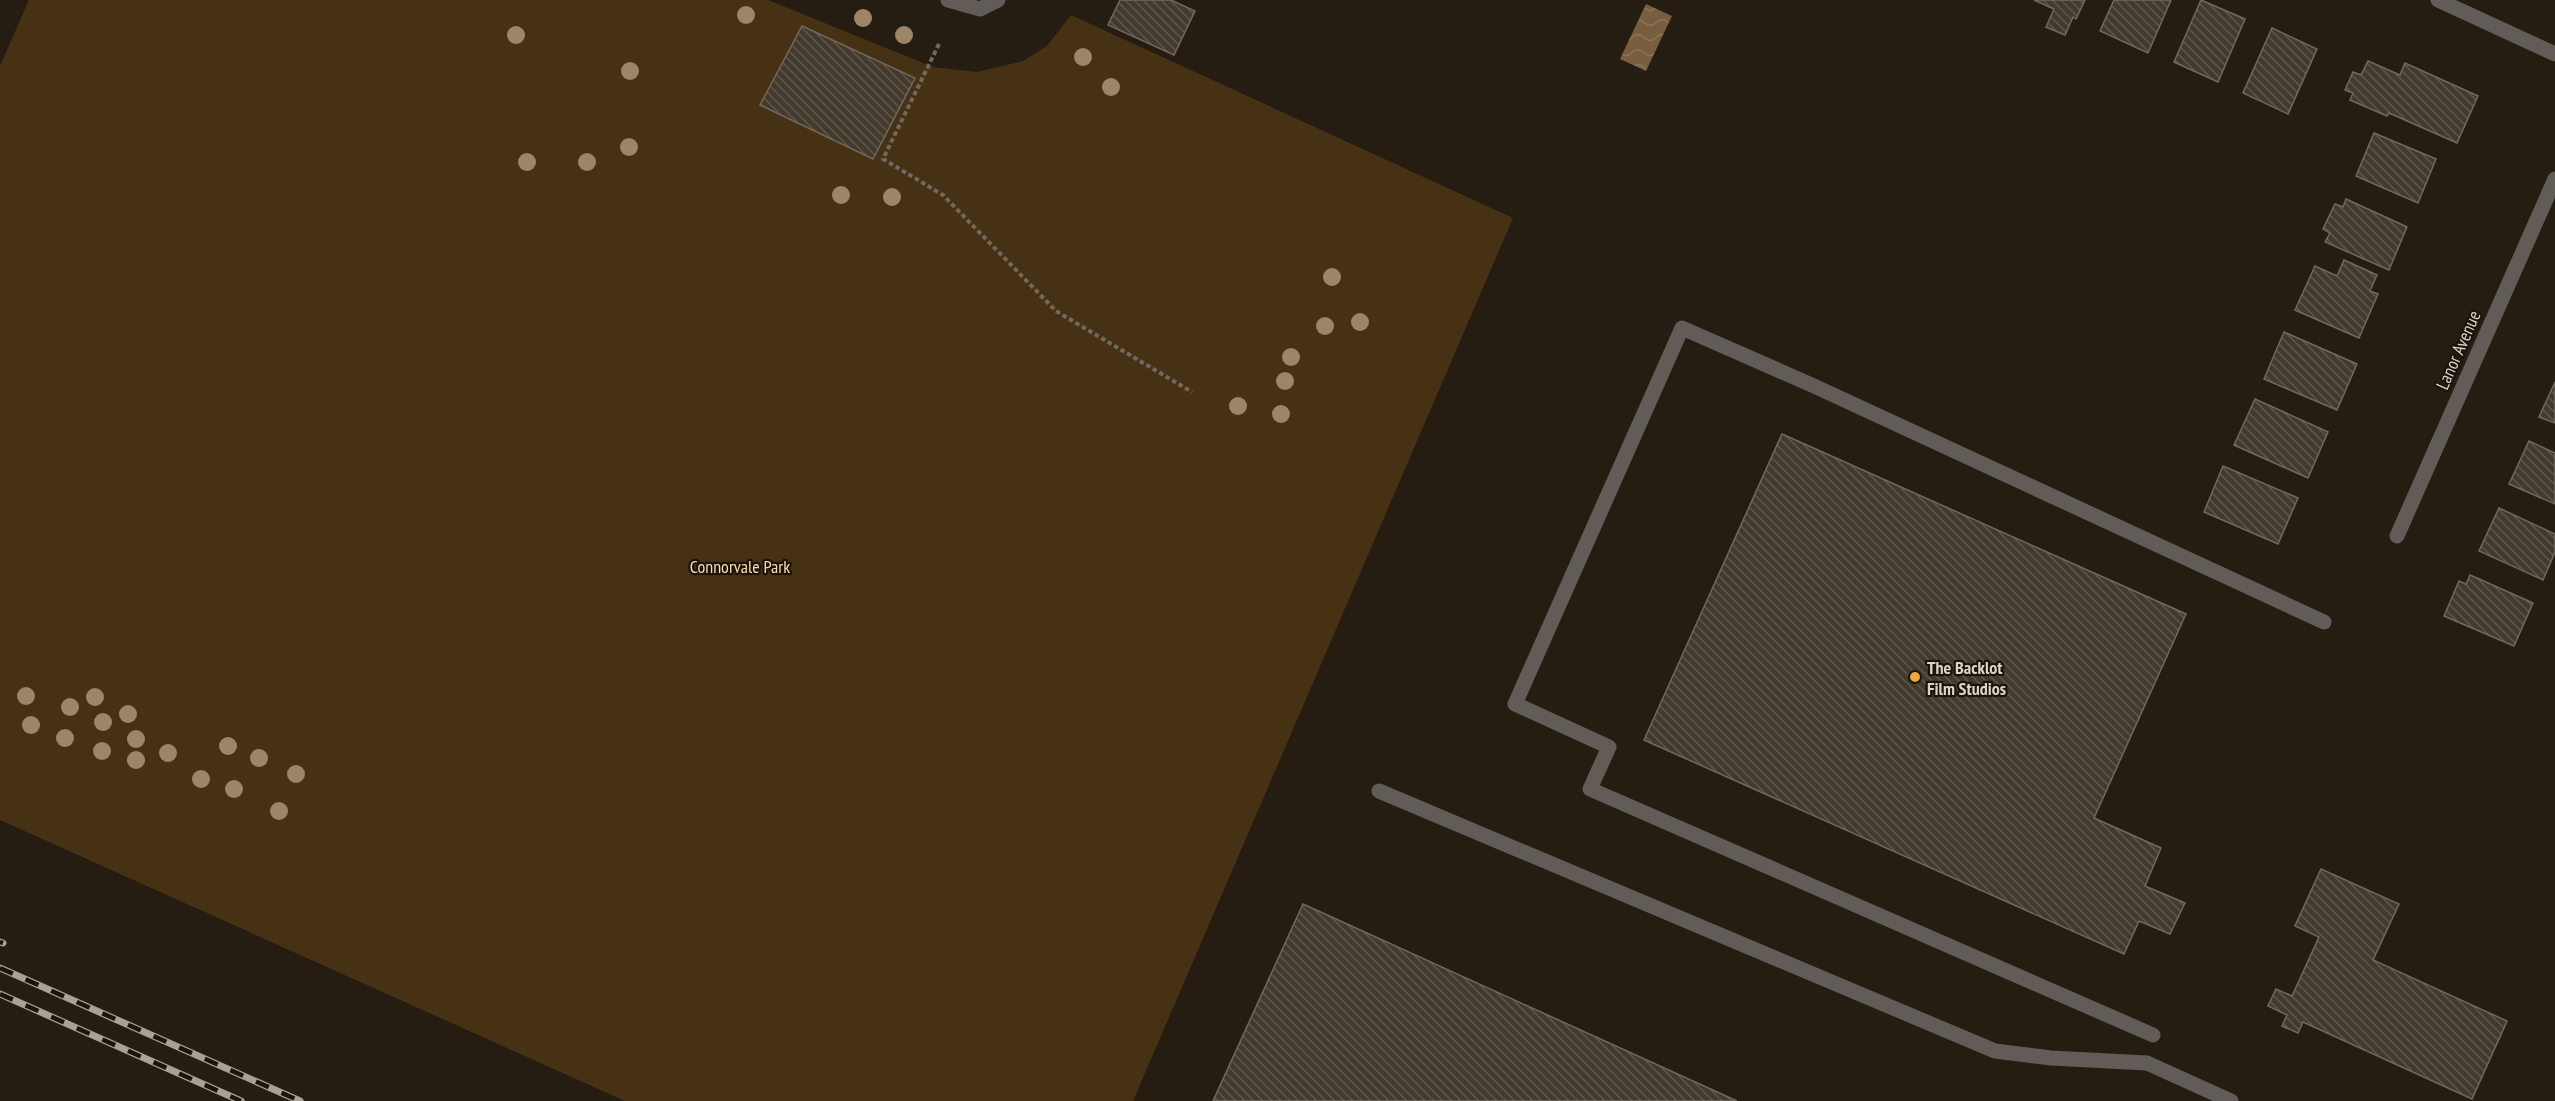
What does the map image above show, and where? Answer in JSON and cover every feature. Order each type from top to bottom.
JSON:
[{"type":"street","points":[[948,0],[980,9],[998,0]]},
{"type":"street","points":[[2438,0],[2555,54]]},
{"type":"street","name":"Lanor Avenue","points":[[2397,536],[2555,179]]},
{"type":"street","points":[[2153,1035],[1590,789],[1609,747],[1515,704],[1682,328],[1825,391],[2324,622]]},
{"type":"street","points":[[1379,791],[1995,1050],[2052,1058],[2147,1063],[2231,1101]]},
{"type":"path","points":[[939,44],[883,159],[943,195],[1056,311],[1192,392]]},
{"type":"green space","name":"Connorvale Park","points":[[29,0],[768,0],[933,67],[977,72],[1023,61],[1047,46],[1071,15],[1513,218],[1133,1101],[625,1101],[0,820],[0,66]]},
{"type":"water","points":[[1646,4],[1672,16],[1646,71],[1620,59]]},
{"type":"building","points":[[1120,0],[1171,0],[1195,11],[1174,55],[1108,25]]},
{"type":"building","points":[[2034,0],[2085,0],[2076,19],[2073,17],[2065,35],[2046,27],[2054,9]]},
{"type":"building","points":[[2114,0],[2171,0],[2148,53],[2100,31]]},
{"type":"building","points":[[2201,0],[2245,19],[2218,82],[2174,62]]},
{"type":"building","points":[[802,26],[915,78],[873,159],[760,105]]},
{"type":"building","points":[[2272,28],[2317,49],[2288,114],[2243,93]]},
{"type":"building","points":[[2368,61],[2400,75],[2405,63],[2478,96],[2457,143],[2389,113],[2387,116],[2350,100],[2353,93],[2345,90],[2353,72],[2361,75]]},
{"type":"building","points":[[2374,133],[2436,159],[2418,203],[2356,176]]},
{"type":"building","points":[[2346,199],[2407,227],[2389,270],[2325,242],[2330,233],[2323,229],[2335,204],[2343,207]]},
{"type":"building","points":[[2344,260],[2377,275],[2370,291],[2378,294],[2359,338],[2295,310],[2315,266],[2337,276]]},
{"type":"building","points":[[2284,332],[2357,364],[2337,410],[2264,379]]},
{"type":"building","points":[[2555,382],[2555,423],[2539,417]]},
{"type":"building","points":[[2255,399],[2328,432],[2308,478],[2234,445]]},
{"type":"building","name":"The Backlot Film Studios","points":[[1782,434],[2186,614],[2094,818],[2161,848],[2145,886],[2185,903],[2170,934],[2139,921],[2124,954],[1644,740]]},
{"type":"building","points":[[2529,441],[2555,453],[2555,504],[2509,484]]},
{"type":"building","points":[[2223,466],[2298,498],[2278,544],[2204,512]]},
{"type":"building","points":[[2499,508],[2555,534],[2555,552],[2543,580],[2479,551]]},
{"type":"building","points":[[2470,575],[2533,603],[2514,646],[2444,616],[2459,581],[2466,584]]},
{"type":"building","points":[[2321,869],[2399,904],[2373,960],[2507,1021],[2472,1099],[2303,1022],[2298,1033],[2282,1026],[2287,1015],[2268,1006],[2276,989],[2292,996],[2319,937],[2295,926]]},
{"type":"building","points":[[1303,904],[1737,1101],[1213,1101]]},
{"type":"railway","points":[[0,968],[300,1101]]},
{"type":"railway","points":[[0,994],[241,1101]]},
{"type":"place","name":"The Backlot Film Studios","points":[[1915,677]]}]
